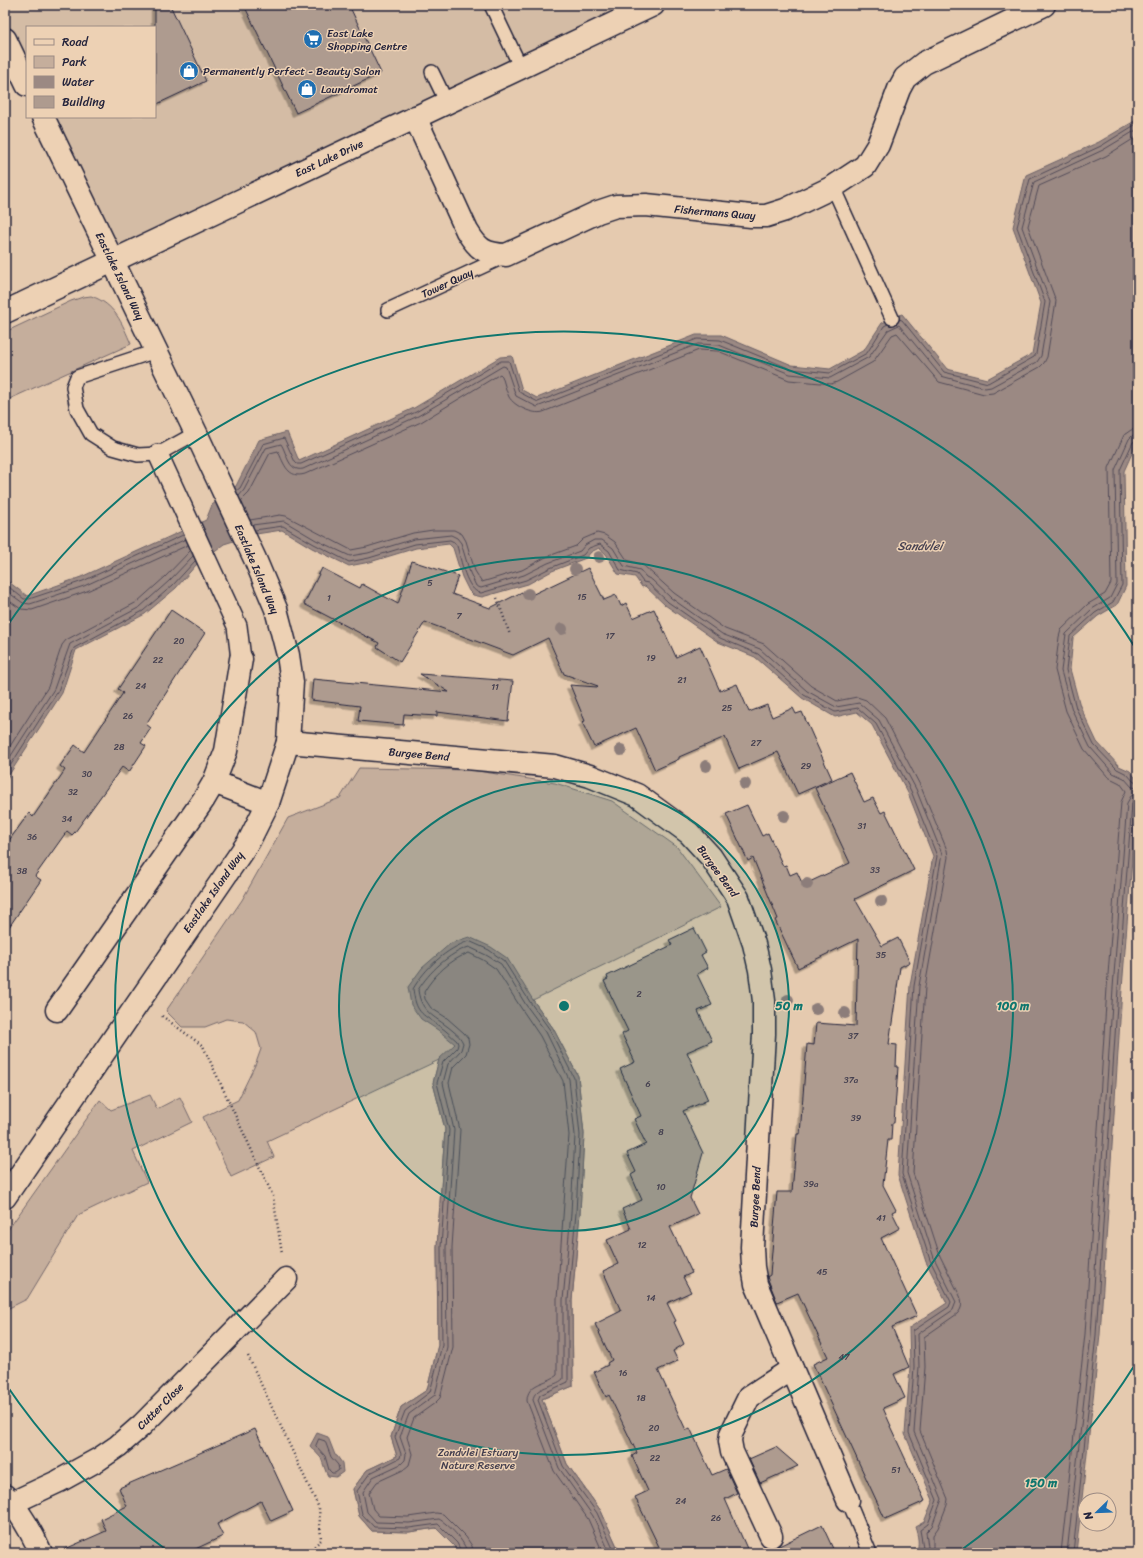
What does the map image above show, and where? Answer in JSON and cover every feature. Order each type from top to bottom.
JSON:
[{"type":"street","name":"East Lake Drive","points":[[5,312],[653,5]]},
{"type":"street","name":"Fishermans Quay","points":[[506,255],[598,212],[616,206],[646,206],[751,216],[766,216],[785,210],[833,187],[865,166],[878,145],[899,89],[905,78],[912,72],[924,63],[1044,5]]},
{"type":"street","points":[[5,39],[26,83]]},
{"type":"street","points":[[415,117],[467,230],[475,244],[483,250],[495,254],[506,255]]},
{"type":"street","name":"Eastlake Island Way","points":[[5,1197],[249,841],[268,803],[288,742],[292,682],[288,655],[276,609],[255,559],[196,433],[42,118]]},
{"type":"street","points":[[57,1010],[204,799],[214,782],[226,751],[241,659],[237,626],[158,454]]},
{"type":"street","name":"Burgee Bend","points":[[288,742],[555,766],[590,776],[637,795],[689,833],[711,857],[738,898],[754,944],[760,970],[764,1001],[764,1034],[752,1247],[756,1284],[848,1500]]},
{"type":"street","points":[[214,782],[268,803]]},
{"type":"street","name":"Cutter Close","points":[[9,1500],[80,1470],[118,1446],[142,1425],[286,1279]]},
{"type":"street","points":[[771,1536],[732,1452],[730,1434],[749,1398],[792,1369]]},
{"type":"street","points":[[9,1500],[25,1522],[41,1553]]},
{"type":"lane","points":[[492,5],[521,68]]},
{"type":"lane","points":[[432,72],[447,103]]},
{"type":"lane","points":[[833,187],[892,318]]},
{"type":"lane","name":"Tower Quay","points":[[388,310],[506,255]]},
{"type":"lane","points":[[156,351],[77,377],[73,387],[77,409],[91,434],[113,448],[138,455],[158,454],[196,433]]},
{"type":"lane","points":[[848,1500],[870,1553]]},
{"type":"path","points":[[497,598],[510,635]]},
{"type":"path","points":[[160,1014],[202,1046],[274,1196],[286,1279]]},
{"type":"path","points":[[236,1331],[319,1508],[321,1540],[307,1553]]},
{"type":"shaded area","points":[[5,5],[653,5],[113,261],[43,118],[156,118],[156,26],[26,26],[26,83],[5,39]]},
{"type":"green space","points":[[91,296],[106,304],[117,315],[131,344],[5,401],[5,332],[71,301]]},
{"type":"green space","points":[[359,768],[471,770],[555,783],[612,801],[677,847],[721,907],[533,1000],[553,1028],[578,1076],[584,1134],[580,1213],[572,1300],[573,1386],[542,1399],[567,1464],[601,1511],[620,1553],[458,1553],[454,1546],[436,1528],[409,1532],[372,1531],[359,1516],[353,1489],[367,1470],[397,1456],[391,1437],[401,1407],[427,1390],[438,1345],[437,1247],[445,1129],[433,1083],[439,1060],[267,1141],[274,1157],[231,1177],[203,1117],[238,1100],[261,1049],[256,1032],[243,1021],[226,1019],[205,1027],[182,1027],[166,1011],[242,900],[288,818],[340,798]]},
{"type":"green space","points":[[150,1095],[157,1109],[180,1097],[192,1122],[133,1151],[147,1182],[78,1215],[27,1299],[5,1310],[5,1234],[100,1100],[111,1110]]},
{"type":"water","name":"Sandvlei","points":[[1138,119],[1138,440],[1124,471],[1126,586],[1117,605],[1098,616],[1073,638],[1070,669],[1080,706],[1097,742],[1119,766],[1130,771],[1138,781],[1122,989],[1100,1335],[1083,1492],[1077,1492],[1077,1532],[1078,1532],[1076,1553],[916,1553],[918,1540],[915,1527],[924,1522],[933,1500],[905,1434],[910,1367],[909,1328],[947,1303],[926,1262],[898,1175],[910,985],[933,856],[908,793],[872,725],[857,712],[835,717],[802,698],[755,657],[718,642],[665,605],[645,586],[642,587],[635,577],[618,574],[606,554],[599,548],[591,552],[586,558],[552,571],[528,584],[482,597],[473,595],[469,591],[462,577],[453,548],[449,544],[416,548],[370,562],[349,566],[312,548],[282,530],[256,534],[224,544],[196,565],[176,588],[145,614],[76,650],[62,693],[5,781],[5,579],[27,596],[81,577],[206,520],[212,505],[236,486],[259,440],[287,432],[299,461],[414,408],[500,357],[512,356],[522,390],[537,398],[696,335],[721,335],[792,365],[830,369],[864,350],[882,323],[902,314],[947,369],[987,379],[1032,354],[1041,303],[1013,227],[1026,175],[1099,142]]},
{"type":"water","name":"Zandvlei Estuary Nature Reserve","points":[[469,937],[491,947],[507,958],[533,1000],[553,1028],[578,1076],[584,1134],[580,1213],[572,1300],[573,1386],[542,1399],[567,1464],[601,1511],[620,1553],[458,1553],[454,1546],[436,1528],[409,1532],[372,1531],[359,1516],[353,1489],[367,1470],[397,1456],[391,1437],[401,1407],[427,1390],[438,1345],[437,1247],[445,1129],[433,1083],[439,1059],[455,1044],[438,1030],[421,1019],[411,1005],[408,987],[422,968],[451,943]]},
{"type":"water","points":[[317,1433],[328,1437],[335,1455],[342,1463],[343,1472],[336,1477],[328,1476],[321,1458],[310,1446]]},
{"type":"building","points":[[155,5],[170,5],[206,81],[156,105],[156,26]]},
{"type":"building","name":"East Lake Shopping Centre","points":[[244,5],[349,5],[381,73],[296,113]]},
{"type":"building","points":[[412,561],[458,576],[452,594],[490,608],[522,592],[525,598],[588,568],[604,600],[616,595],[621,606],[626,603],[633,618],[654,609],[676,657],[700,646],[720,691],[737,684],[749,712],[767,705],[772,717],[793,708],[796,714],[802,712],[832,779],[798,794],[778,752],[739,769],[725,737],[679,757],[679,759],[655,770],[636,728],[594,747],[582,722],[585,721],[570,685],[598,686],[564,674],[548,638],[513,655],[425,622],[400,662],[377,647],[379,643],[304,604],[322,568],[360,588],[362,584],[398,604]]},
{"type":"building","points":[[171,610],[205,633],[146,724],[151,728],[141,743],[146,746],[129,772],[122,767],[75,832],[72,835],[67,831],[35,876],[41,880],[5,933],[5,846],[29,813],[33,817],[65,770],[60,766],[75,745],[84,752],[123,693],[118,689]]},
{"type":"building","points":[[420,674],[513,681],[508,721],[437,712],[437,716],[404,714],[403,725],[358,721],[360,706],[311,700],[313,679],[449,692]]},
{"type":"building","points":[[850,772],[864,802],[873,798],[881,813],[885,811],[914,870],[855,899],[882,946],[898,938],[910,962],[900,967],[889,1044],[897,1045],[896,1067],[898,1067],[894,1123],[892,1123],[891,1140],[888,1140],[883,1185],[896,1210],[892,1212],[900,1228],[881,1238],[917,1316],[892,1327],[909,1367],[894,1374],[905,1398],[883,1408],[925,1501],[885,1519],[813,1364],[828,1357],[798,1293],[777,1302],[767,1277],[770,1275],[777,1192],[792,1192],[797,1134],[800,1134],[807,1044],[814,1045],[816,1023],[856,1026],[858,939],[798,968],[775,920],[778,919],[753,858],[748,861],[726,814],[747,805],[762,836],[768,833],[783,866],[786,865],[790,875],[797,872],[803,885],[850,863],[815,788]]},
{"type":"building","points":[[694,928],[706,952],[701,955],[708,968],[697,974],[712,1005],[698,1011],[712,1041],[687,1052],[708,1100],[683,1111],[703,1153],[690,1198],[698,1214],[670,1227],[692,1273],[683,1277],[691,1292],[667,1303],[676,1321],[674,1322],[684,1344],[673,1351],[678,1361],[658,1370],[686,1430],[690,1428],[712,1475],[726,1469],[737,1493],[725,1499],[749,1553],[662,1553],[635,1497],[648,1491],[632,1456],[637,1453],[609,1395],[606,1397],[594,1372],[608,1365],[607,1363],[612,1360],[595,1324],[621,1311],[603,1271],[618,1264],[607,1240],[631,1229],[622,1209],[642,1200],[631,1175],[636,1172],[627,1153],[646,1144],[634,1119],[641,1116],[620,1069],[635,1062],[622,1034],[628,1031],[604,981],[608,979],[607,976],[672,945],[669,940]]},
{"type":"building","points":[[255,1429],[293,1511],[271,1521],[261,1501],[217,1524],[223,1536],[187,1553],[56,1553],[106,1531],[101,1519],[127,1506],[119,1488]]},
{"type":"building","points":[[776,1447],[798,1466],[760,1483],[749,1459]]},
{"type":"building","points":[[822,1525],[835,1553],[763,1553],[777,1547]]},
{"type":"place","name":"East Lake Shopping Centre","points":[[313,39]]},
{"type":"place","name":"Permanently Perfect - Beauty Salon","points":[[189,71]]},
{"type":"place","name":"Laundromat","points":[[307,89]]}]
